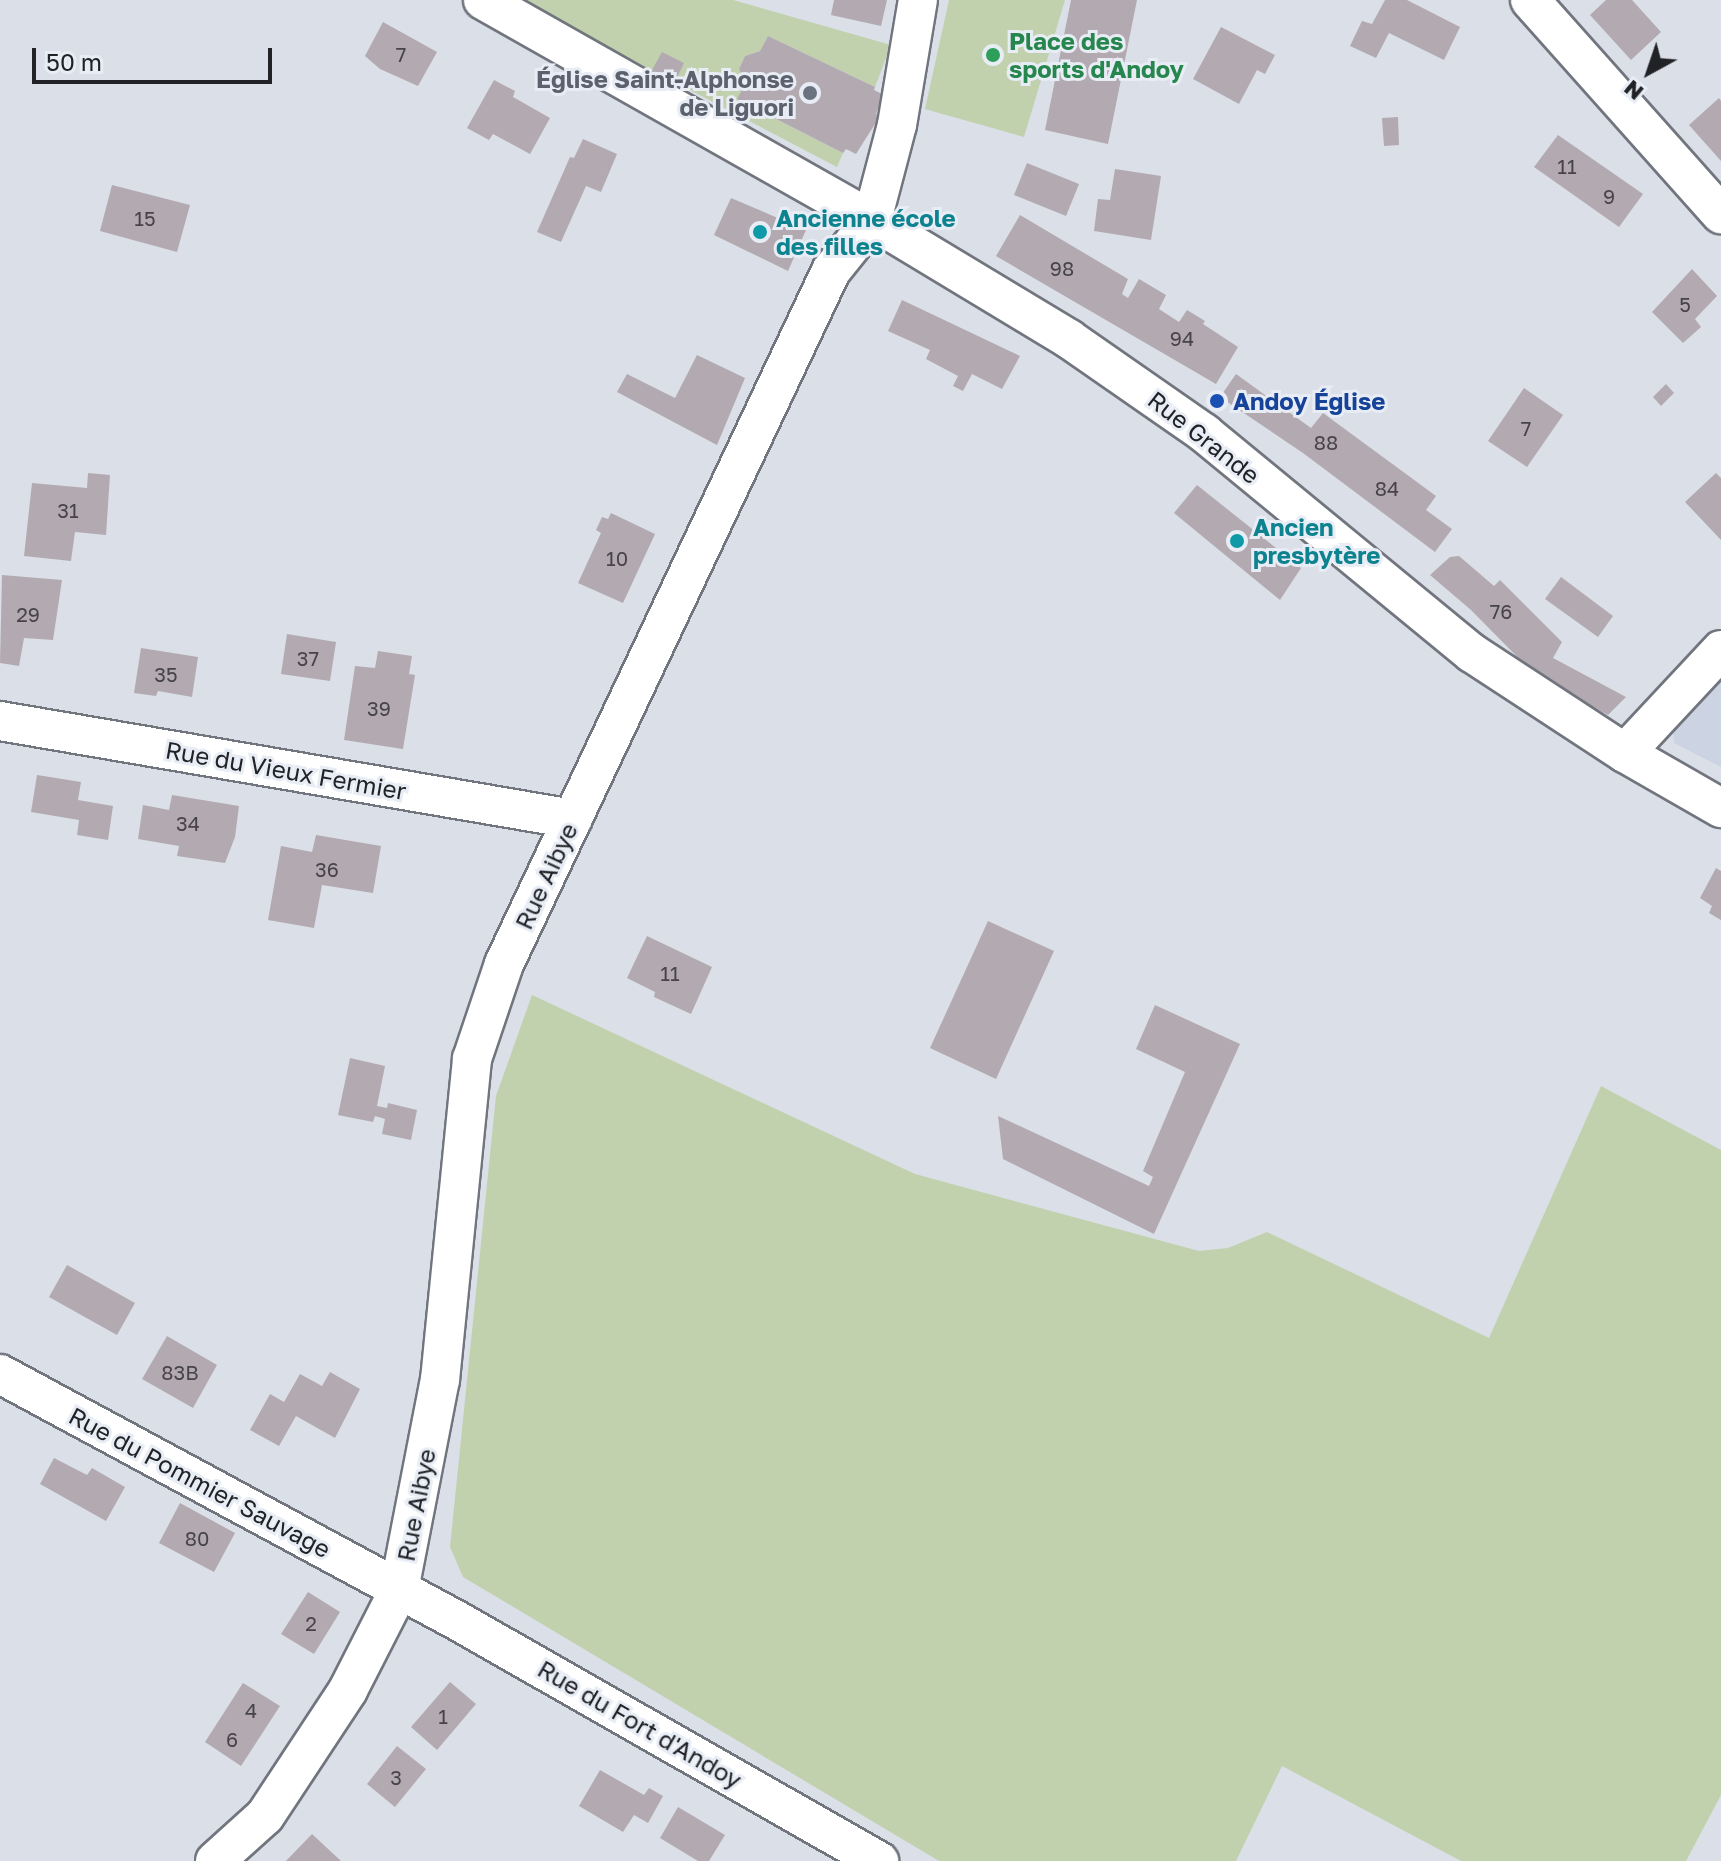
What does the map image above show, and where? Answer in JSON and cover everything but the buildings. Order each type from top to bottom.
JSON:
[{"type":"street","name":"Rue Grande","points":[[483,0],[872,220],[1069,339],[1204,433],[1428,621],[1625,753],[1721,808]]},
{"type":"street","points":[[872,220],[897,125],[918,0]]},
{"type":"street","points":[[1530,0],[1721,214]]},
{"type":"street","name":"Rue Aibye","points":[[215,1861],[265,1816],[348,1690],[399,1590],[440,1380],[472,1059],[504,964],[831,271],[872,220]]},
{"type":"street","points":[[1625,753],[1721,650]]},
{"type":"street","name":"Rue du Vieux Fermier","points":[[0,721],[573,819]]},
{"type":"street","name":"Rue du Pommier Sauvage","points":[[0,1374],[399,1590]]},
{"type":"street","name":"Rue du Fort d'Andoy","points":[[399,1590],[879,1861]]},
{"type":"shaded area","points":[[1721,673],[1721,767],[1674,743],[1673,721]]},
{"type":"green space","points":[[518,0],[733,0],[891,45],[875,87],[768,36],[760,51],[745,56],[739,69],[745,84],[737,99],[843,153],[837,167]]},
{"type":"green space","name":"Place des sports d'Andoy","points":[[949,0],[1065,0],[1024,137],[925,109]]},
{"type":"green space","points":[[532,995],[915,1174],[1199,1251],[1228,1248],[1267,1232],[1489,1338],[1601,1086],[1721,1150],[1721,1795],[1686,1861],[1461,1861],[1282,1766],[1236,1861],[939,1861],[463,1577],[450,1547],[496,1096]]},
{"type":"place","name":"Place des sports d'Andoy","points":[[993,55]]},
{"type":"place","name":"Église Saint-Alphonse de Liguori","points":[[810,93]]},
{"type":"place","name":"Ancienne école des filles","points":[[760,232]]},
{"type":"place","name":"Andoy Église","points":[[1217,401]]},
{"type":"place","name":"Ancien presbytère","points":[[1237,541]]}]
